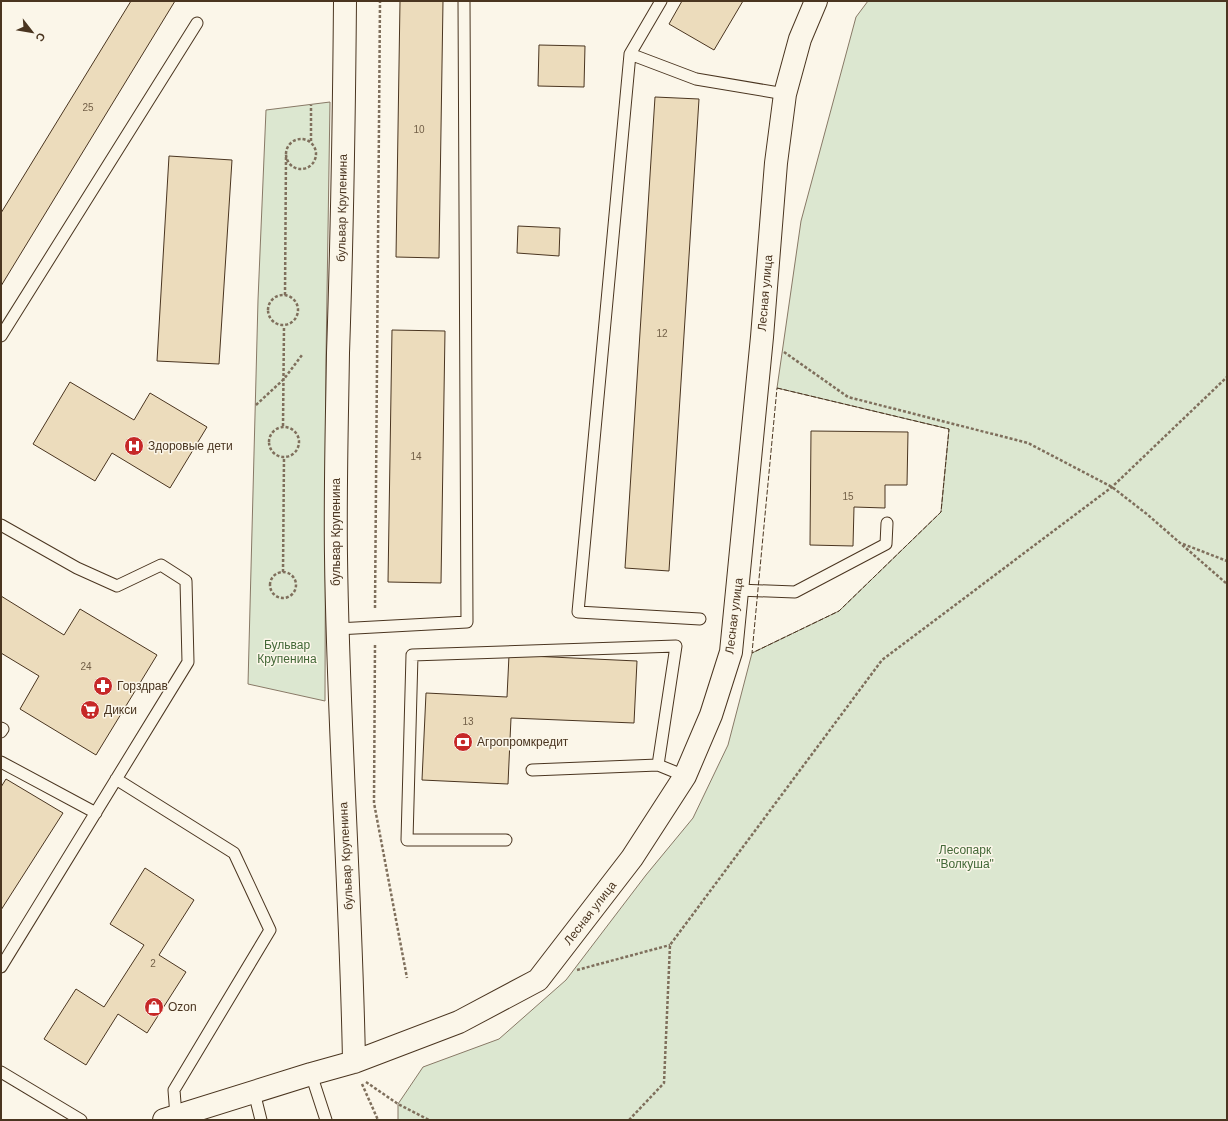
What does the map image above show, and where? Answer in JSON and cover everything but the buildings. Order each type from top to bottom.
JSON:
[{"type":"street","name":"бульвар Крупенина","points":[[345,1],[336,426],[337,629],[354,1062]]},
{"type":"street","name":"Лесная улица","points":[[170,1118],[354,1062],[459,1022],[538,980],[632,858],[685,776],[710,715],[731,652],[762,337],[776,163],[785,94],[800,38],[816,1]]},
{"type":"lane","points":[[337,629],[467,622],[464,1]]},
{"type":"lane","points":[[661,1],[630,54],[578,612],[700,619]]},
{"type":"lane","points":[[1,336],[197,23]]},
{"type":"lane","points":[[630,54],[696,79],[785,94]]},
{"type":"lane","points":[[737,590],[795,592],[886,544],[886,522]]},
{"type":"lane","points":[[1,525],[76,568],[117,586],[161,565],[186,581],[188,662],[1,967]]},
{"type":"lane","points":[[506,840],[407,840],[412,655],[676,646],[658,765]]},
{"type":"lane","points":[[1,728],[3,729],[1,732]]},
{"type":"lane","points":[[1,762],[96,813]]},
{"type":"lane","points":[[532,770],[658,765],[685,776]]},
{"type":"lane","points":[[116,780],[234,853],[270,930],[174,1090],[170,1118]]},
{"type":"lane","points":[[1,1072],[81,1120]]},
{"type":"lane","points":[[311,1074],[326,1120]]},
{"type":"lane","points":[[254,1092],[261,1120]]},
{"type":"path","points":[[380,1],[374,803],[407,978]]},
{"type":"path","points":[[311,104],[311,142]]},
{"type":"path","points":[[285,295],[286,151],[291,142],[301,138],[311,142],[317,150],[317,155],[313,164],[305,169],[295,168],[287,161],[286,156]]},
{"type":"path","points":[[285,295],[296,301],[299,311],[295,320],[291,324],[284,326],[272,322],[268,312],[270,302],[274,298],[285,295]]},
{"type":"path","points":[[283,426],[284,326]]},
{"type":"path","points":[[762,337],[848,397],[1028,443],[1112,487],[1148,515],[1227,584]]},
{"type":"path","points":[[256,405],[284,379],[302,355]]},
{"type":"path","points":[[629,1120],[664,1083],[670,945],[882,660],[1112,487],[1227,376]]},
{"type":"path","points":[[283,426],[289,427],[297,433],[299,443],[292,455],[284,457],[277,456],[273,453],[268,444],[270,434],[274,430],[283,426]]},
{"type":"path","points":[[283,572],[284,457]]},
{"type":"path","points":[[1180,543],[1227,561]]},
{"type":"path","points":[[283,572],[294,579],[295,588],[291,595],[283,598],[272,592],[270,585],[273,577],[276,574],[283,572]]},
{"type":"path","points":[[575,971],[670,945]]},
{"type":"path","points":[[378,1120],[360,1078],[398,1104],[429,1120]]},
{"type":"green space","name":"Лесопарк \"Волкуша\"","points":[[868,1],[1227,1],[1227,1120],[398,1120],[398,1104],[423,1067],[499,1039],[566,980],[646,875],[693,818],[728,745],[752,653],[839,611],[941,512],[949,429],[777,388],[801,221],[856,17]]},
{"type":"green space","name":"Бульвар Крупенина","points":[[330,102],[326,359],[325,701],[248,684],[258,300],[266,110]]},
{"type":"fence","points":[[777,388],[949,429],[941,512],[839,611],[752,653],[777,388]]},
{"type":"place","name":"Здоровые дети","points":[[134,446]]},
{"type":"place","name":"Горздрав","points":[[103,686]]},
{"type":"place","name":"Дикси","points":[[90,710]]},
{"type":"place","name":"Агропромкредит","points":[[463,742]]},
{"type":"place","name":"Ozon","points":[[154,1007]]}]
